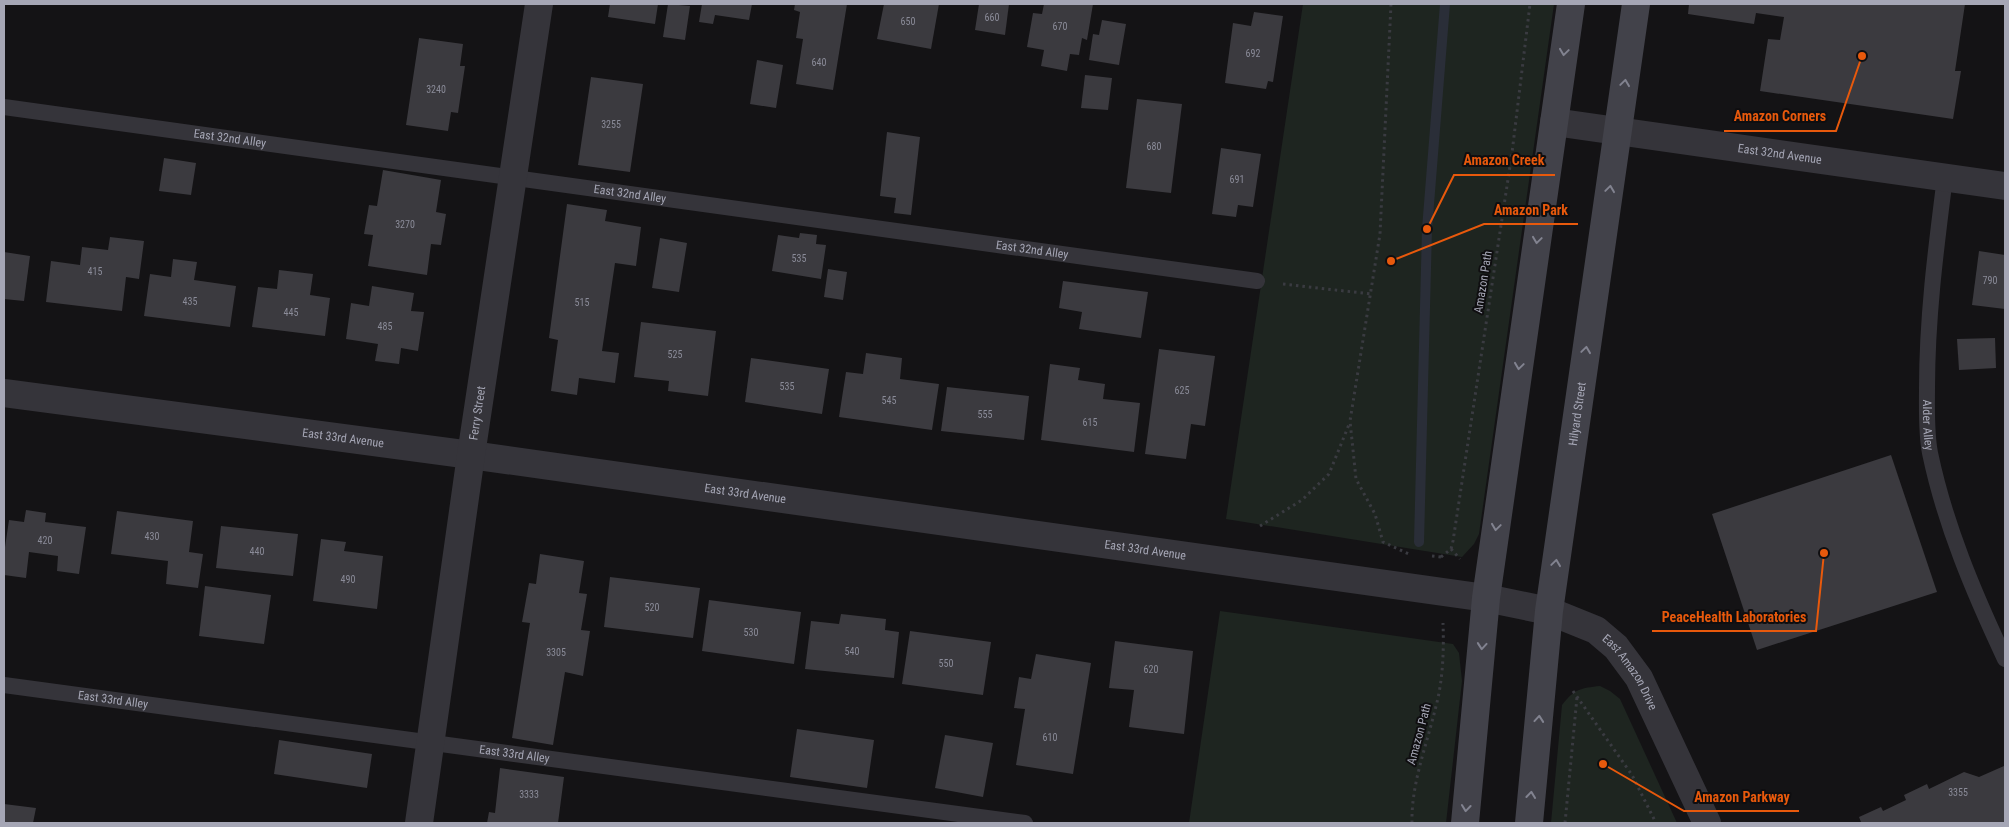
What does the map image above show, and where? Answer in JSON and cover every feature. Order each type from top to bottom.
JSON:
[{"type":"main road","points":[[1465,823],[1486,598],[1571,4]]},
{"type":"main road","name":"Hilyard Street","points":[[1528,823],[1549,611],[1636,4]]},
{"type":"street","name":"Ferry Street","points":[[419,823],[471,455],[539,4]]},
{"type":"street","name":"East 32nd Avenue","points":[[1554,122],[2005,186]]},
{"type":"street","name":"East 33rd Avenue","points":[[4,393],[471,455],[1486,598]]},
{"type":"street","name":"East Amazon Drive","points":[[1486,598],[1549,611],[1596,630],[1616,648],[1639,678],[1707,823]]},
{"type":"lane","name":"East 32nd Alley","points":[[4,107],[1257,281]]},
{"type":"lane","name":"Alder Alley","points":[[1945,177],[1931,285],[1927,343],[1927,400],[1930,451],[1944,506],[1962,562],[2005,659]]},
{"type":"lane","name":"East 33rd Alley","points":[[4,685],[1025,823]]},
{"type":"path","points":[[1391,4],[1380,234],[1350,421],[1356,478],[1375,514],[1383,542],[1412,555]]},
{"type":"path","name":"Amazon Path","points":[[1432,556],[1441,557],[1451,549],[1453,541],[1510,163],[1530,4]]},
{"type":"path","points":[[1257,281],[1371,294]]},
{"type":"path","points":[[1260,526],[1302,500],[1329,474],[1350,421]]},
{"type":"path","name":"Amazon Path","points":[[1412,823],[1418,771],[1436,708],[1444,649]]},
{"type":"path","points":[[1565,823],[1577,696],[1632,775],[1656,823]]},
{"type":"shaded area","points":[[1303,4],[1554,4],[1479,534],[1474,544],[1462,557],[1226,519]]},
{"type":"shaded area","points":[[1220,611],[1453,644],[1459,653],[1462,681],[1446,823],[1189,823]]},
{"type":"shaded area","points":[[1600,686],[1620,699],[1677,823],[1551,823],[1562,705],[1578,690]]},
{"type":"building","points":[[610,4],[658,4],[655,24],[608,17]]},
{"type":"building","points":[[668,4],[690,6],[685,40],[663,37]]},
{"type":"building","points":[[702,4],[752,4],[749,20],[715,15],[713,24],[699,22]]},
{"type":"building","points":[[795,4],[847,4],[833,90],[796,84],[803,39],[796,38],[800,12],[794,10]]},
{"type":"building","points":[[884,4],[939,4],[931,49],[877,39]]},
{"type":"building","points":[[979,4],[1009,4],[1005,35],[975,30]]},
{"type":"building","points":[[1044,4],[1093,4],[1087,40],[1082,38],[1079,55],[1070,54],[1067,71],[1041,66],[1044,50],[1027,47],[1033,13],[1042,14]]},
{"type":"building","points":[[1689,4],[1965,4],[1955,71],[1961,71],[1953,119],[1760,91],[1768,39],[1780,40],[1784,17],[1756,13],[1754,24],[1688,14]]},
{"type":"building","points":[[1254,12],[1283,16],[1273,82],[1268,81],[1266,89],[1225,83],[1233,23],[1251,26]]},
{"type":"building","points":[[1102,20],[1126,24],[1119,65],[1089,60],[1093,34],[1099,35]]},
{"type":"building","points":[[419,38],[463,44],[460,66],[465,66],[458,113],[451,112],[448,131],[406,125]]},
{"type":"building","points":[[757,60],[783,65],[776,108],[750,104]]},
{"type":"building","points":[[1085,75],[1112,78],[1108,110],[1081,108]]},
{"type":"building","points":[[591,77],[643,84],[630,172],[578,165]]},
{"type":"building","points":[[1137,99],[1182,104],[1171,193],[1126,188]]},
{"type":"building","points":[[887,132],[920,137],[911,215],[894,213],[896,198],[880,196]]},
{"type":"building","points":[[1221,148],[1261,154],[1253,207],[1238,205],[1236,217],[1212,214]]},
{"type":"building","points":[[164,158],[196,163],[191,195],[159,191]]},
{"type":"building","points":[[383,170],[441,180],[436,212],[446,214],[441,245],[431,244],[427,275],[368,266],[373,235],[364,234],[369,205],[377,206]]},
{"type":"building","points":[[567,204],[607,210],[605,221],[641,227],[636,266],[615,263],[602,351],[619,353],[615,383],[579,378],[577,395],[551,391],[558,340],[549,338]]},
{"type":"building","points":[[800,233],[817,235],[816,244],[826,245],[821,279],[772,271],[778,235],[799,238]]},
{"type":"building","points":[[110,237],[144,241],[139,279],[126,277],[122,311],[46,302],[51,261],[80,265],[82,247],[108,250]]},
{"type":"building","points":[[660,238],[687,243],[679,292],[652,288]]},
{"type":"building","points":[[1979,251],[2005,255],[2005,309],[1972,305]]},
{"type":"building","points":[[4,252],[30,256],[24,301],[4,299]]},
{"type":"building","points":[[173,259],[197,262],[194,280],[236,286],[230,327],[144,316],[150,274],[171,277]]},
{"type":"building","points":[[828,269],[847,272],[843,300],[824,297]]},
{"type":"building","points":[[279,270],[313,274],[310,295],[330,298],[325,336],[252,327],[258,287],[277,289]]},
{"type":"building","points":[[1063,281],[1148,292],[1141,338],[1079,329],[1082,312],[1059,308]]},
{"type":"building","points":[[372,286],[414,293],[411,311],[424,312],[418,351],[401,348],[399,364],[375,361],[378,344],[346,339],[351,303],[369,306]]},
{"type":"building","points":[[641,322],[716,331],[708,396],[668,391],[669,381],[634,377]]},
{"type":"building","points":[[1995,338],[1996,368],[1959,370],[1957,339]]},
{"type":"building","points":[[1159,349],[1215,356],[1205,426],[1191,424],[1186,459],[1145,454]]},
{"type":"building","points":[[866,353],[902,358],[900,379],[939,384],[932,430],[839,417],[846,372],[863,374]]},
{"type":"building","points":[[751,358],[829,369],[822,414],[745,402]]},
{"type":"building","points":[[1050,364],[1080,368],[1078,380],[1105,384],[1103,399],[1140,403],[1134,452],[1041,440]]},
{"type":"building","points":[[947,387],[1029,396],[1024,440],[941,431]]},
{"type":"building","points":[[1891,455],[1937,592],[1757,650],[1712,514]]},
{"type":"building","points":[[26,510],[46,513],[45,522],[86,527],[79,574],[57,571],[58,556],[29,552],[26,578],[4,575],[4,554],[9,520],[24,522]]},
{"type":"building","points":[[117,511],[193,521],[189,552],[203,554],[198,588],[166,584],[168,561],[111,554]]},
{"type":"building","points":[[221,526],[298,534],[293,576],[216,568]]},
{"type":"building","points":[[321,539],[346,542],[344,551],[383,556],[377,609],[313,601]]},
{"type":"building","points":[[540,554],[584,561],[579,593],[587,594],[581,630],[590,631],[583,676],[565,672],[553,745],[512,738],[530,623],[522,622],[529,583],[536,584]]},
{"type":"building","points":[[610,577],[700,588],[693,638],[604,627]]},
{"type":"building","points":[[205,586],[271,595],[264,644],[199,636]]},
{"type":"building","points":[[709,600],[801,612],[794,664],[702,651]]},
{"type":"building","points":[[841,614],[886,619],[885,630],[899,632],[894,678],[805,669],[811,621],[839,624]]},
{"type":"building","points":[[910,631],[991,642],[983,695],[902,684]]},
{"type":"building","points":[[1115,641],[1193,651],[1184,734],[1129,727],[1134,690],[1109,688]]},
{"type":"building","points":[[1036,654],[1091,663],[1073,774],[1016,765],[1025,709],[1014,708],[1019,677],[1031,679]]},
{"type":"building","points":[[797,729],[874,740],[867,788],[790,777]]},
{"type":"building","points":[[945,735],[993,743],[983,797],[935,788]]},
{"type":"building","points":[[279,740],[372,754],[367,788],[274,774]]},
{"type":"building","points":[[2004,766],[2005,823],[1858,823],[1861,822],[1859,817],[1881,807],[1883,811],[1906,800],[1904,795],[1927,784],[1929,789],[1964,772],[1979,777]]},
{"type":"building","points":[[500,768],[564,777],[558,823],[487,823],[489,812],[495,813]]},
{"type":"building","points":[[4,804],[36,808],[33,823],[4,823]]},
{"type":"waterway","points":[[1419,542],[1427,229],[1445,4]]},
{"type":"place","name":"Amazon Corners","points":[[1862,56]]},
{"type":"place","name":"Amazon Creek","points":[[1427,229]]},
{"type":"place","name":"Amazon Park","points":[[1391,261]]},
{"type":"place","name":"PeaceHealth Laboratories","points":[[1824,553]]},
{"type":"place","name":"Amazon Parkway","points":[[1603,764]]}]
